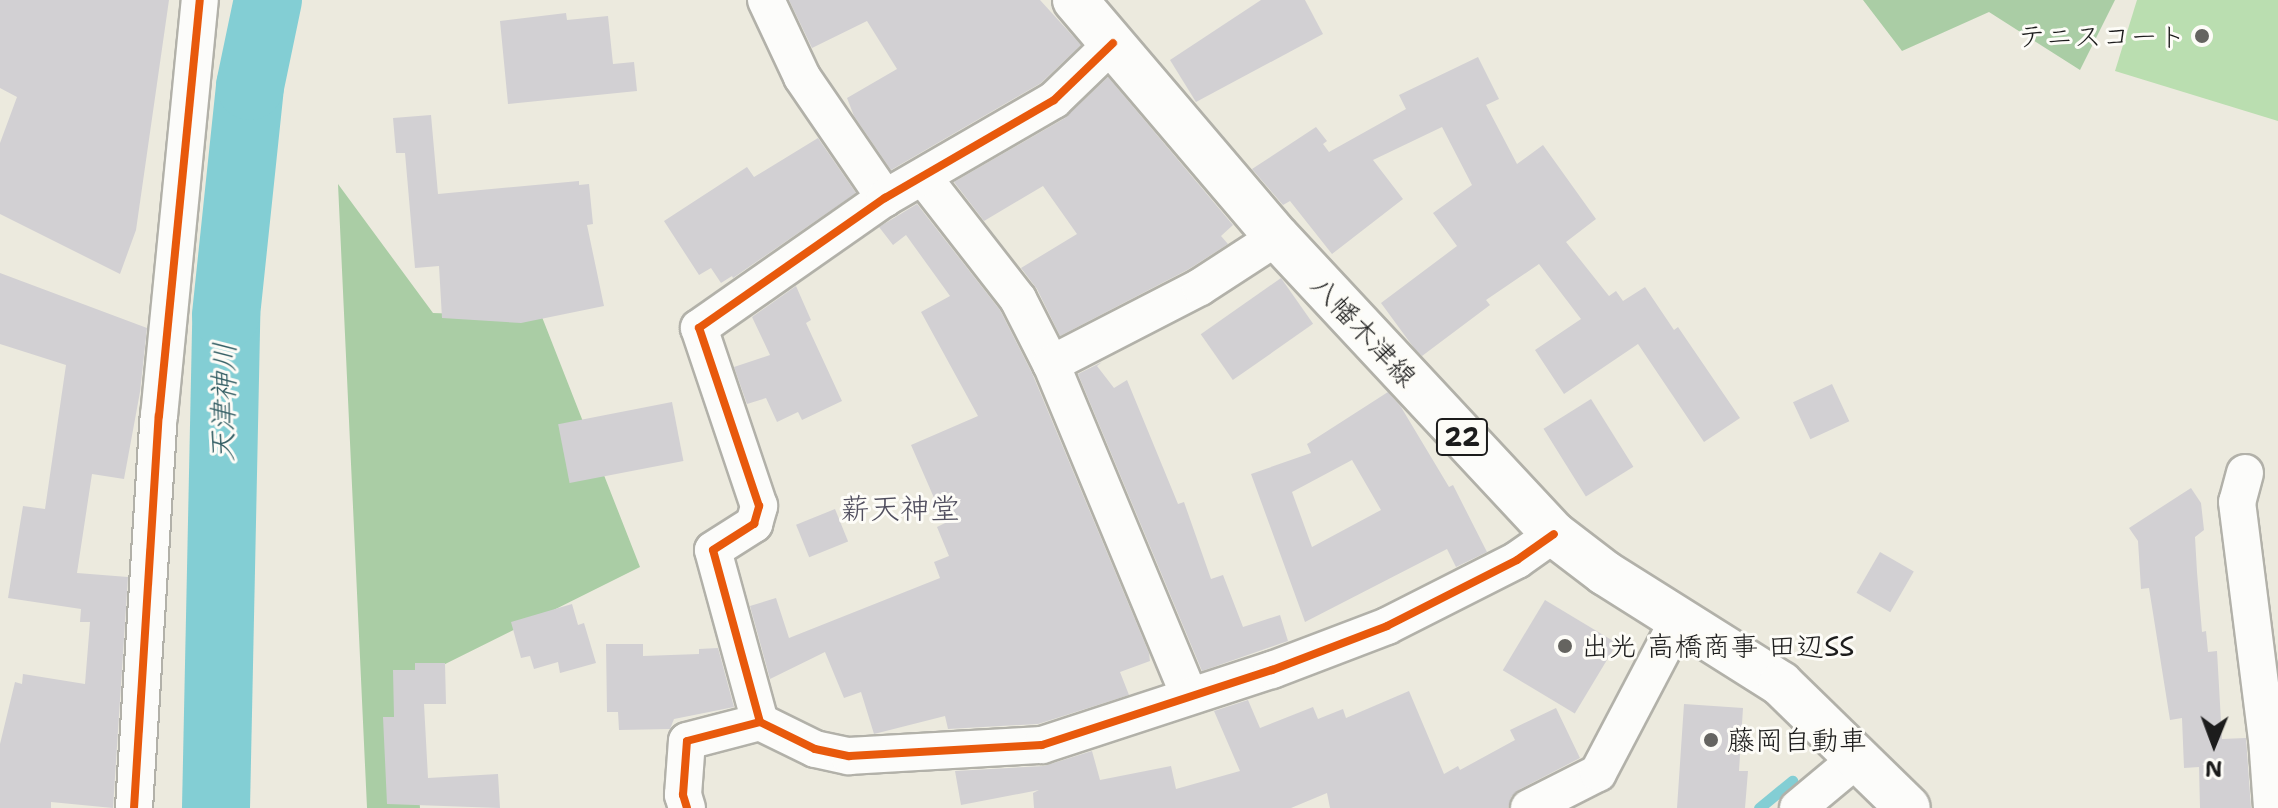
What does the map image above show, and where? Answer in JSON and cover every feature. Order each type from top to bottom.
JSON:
[{"type":"main road","name":"八幡木津線","points":[[1075,0],[1277,237],[1554,534],[1605,573],[1781,684],[1908,808]]},
{"type":"street","points":[[134,808],[159,416],[200,0]]},
{"type":"street","points":[[766,0],[802,77],[885,198]]},
{"type":"street","points":[[760,722],[713,550],[754,524],[759,506],[699,328],[885,198],[1054,100],[1113,43]]},
{"type":"street","points":[[923,177],[1018,299],[1055,375],[1189,695]]},
{"type":"street","points":[[1055,375],[1277,237]]},
{"type":"street","points":[[2245,473],[2237,502],[2265,722],[2272,808]]},
{"type":"street","points":[[687,808],[683,795],[687,741],[760,722],[815,749],[849,756],[1042,745],[1272,670],[1387,626],[1517,560],[1554,534]]},
{"type":"street","points":[[1529,808],[1598,773],[1679,619]]},
{"type":"street","points":[[1798,808],[1858,758]]},
{"type":"green space","points":[[1863,0],[2115,0],[2080,70],[1989,12],[1902,51]]},
{"type":"green space","name":"テニスコート","points":[[2137,0],[2278,0],[2278,121],[2115,71]]},
{"type":"green space","points":[[338,184],[433,313],[542,317],[640,567],[411,681],[420,808],[367,808]]},
{"type":"building","points":[[0,0],[169,0],[136,230],[120,274],[0,214],[0,143],[17,97],[0,88]]},
{"type":"building","points":[[789,0],[1040,0],[1081,45],[1041,83],[891,170],[854,116],[847,98],[897,69],[867,21],[812,48]]},
{"type":"building","points":[[1261,0],[1305,0],[1323,34],[1196,102],[1170,60]]},
{"type":"building","points":[[566,13],[567,20],[608,16],[613,64],[634,62],[637,91],[508,104],[500,21]]},
{"type":"building","points":[[1478,57],[1499,99],[1486,105],[1517,164],[1543,145],[1596,219],[1566,242],[1609,296],[1616,291],[1623,301],[1645,287],[1674,330],[1678,327],[1740,418],[1704,442],[1638,344],[1564,394],[1535,350],[1581,319],[1539,264],[1486,300],[1490,305],[1422,356],[1414,348],[1381,303],[1457,246],[1433,213],[1472,185],[1442,127],[1373,160],[1403,199],[1332,254],[1290,201],[1283,205],[1252,169],[1316,127],[1327,141],[1323,144],[1329,152],[1406,109],[1399,95]]},
{"type":"building","points":[[1108,77],[1233,225],[1221,236],[1228,244],[1189,269],[1060,336],[1037,289],[1021,268],[1077,234],[1043,186],[984,221],[954,182],[1065,118]]},
{"type":"building","points":[[431,115],[438,194],[579,181],[579,185],[589,184],[593,224],[587,225],[604,306],[521,323],[442,318],[439,266],[415,268],[405,153],[396,153],[393,118]]},
{"type":"building","points":[[818,138],[856,193],[733,278],[721,283],[711,268],[699,275],[664,221],[747,167],[754,177]]},
{"type":"building","points":[[917,204],[1000,310],[1032,373],[1149,653],[1150,661],[1120,672],[1129,695],[1038,724],[948,729],[945,716],[874,734],[861,692],[844,698],[825,652],[770,679],[750,606],[776,598],[789,638],[940,578],[934,562],[949,556],[937,527],[945,523],[911,445],[978,416],[921,312],[950,296],[906,235],[893,245],[879,227]]},
{"type":"building","points":[[0,273],[147,328],[140,392],[124,479],[92,474],[77,573],[128,577],[113,808],[51,802],[51,808],[0,808],[0,744],[15,682],[22,684],[23,674],[85,684],[90,622],[80,622],[81,609],[8,598],[23,506],[45,509],[66,365],[0,344]]},
{"type":"building","points":[[1281,278],[1313,324],[1233,380],[1201,334]]},
{"type":"building","points":[[796,286],[811,320],[806,323],[842,401],[802,420],[798,412],[777,422],[766,398],[747,404],[734,367],[770,355],[752,317]]},
{"type":"building","points":[[1102,362],[1097,366],[1114,388],[1127,380],[1178,504],[1184,502],[1211,579],[1223,575],[1243,627],[1280,615],[1288,641],[1202,671],[1078,374]]},
{"type":"building","points":[[1832,384],[1849,421],[1810,439],[1793,402]]},
{"type":"building","points":[[1388,392],[1401,407],[1449,487],[1453,485],[1487,552],[1456,567],[1447,549],[1305,622],[1251,474],[1311,453],[1307,444]],"holes":[[[1352,460],[1381,510],[1312,547],[1292,492]]]},
{"type":"building","points":[[1591,399],[1633,467],[1586,497],[1544,429]]},
{"type":"building","points":[[672,402],[683,461],[570,483],[558,424]]},
{"type":"building","points":[[2191,488],[2201,503],[2204,530],[2195,537],[2202,632],[2206,631],[2208,652],[2217,651],[2222,739],[2246,738],[2251,808],[2200,808],[2199,767],[2184,768],[2182,718],[2170,720],[2149,588],[2141,589],[2138,541],[2129,528]]},
{"type":"building","points":[[835,509],[848,541],[809,557],[796,525]]},
{"type":"building","points":[[1880,552],[1914,572],[1890,612],[1856,593]]},
{"type":"building","points":[[1545,600],[1617,643],[1575,714],[1503,670]]},
{"type":"building","points":[[572,604],[578,625],[584,623],[596,663],[560,673],[558,662],[534,669],[530,656],[521,658],[511,622]]},
{"type":"building","points":[[606,644],[643,644],[643,656],[699,654],[699,649],[718,648],[734,707],[674,719],[670,729],[619,730],[618,712],[607,712]]},
{"type":"building","points":[[415,663],[445,663],[446,704],[424,704],[428,778],[498,774],[500,808],[387,804],[383,717],[394,717],[393,670],[415,670]]},
{"type":"building","points":[[1409,691],[1444,774],[1458,766],[1460,770],[1515,740],[1510,730],[1556,708],[1580,758],[1520,789],[1511,797],[1508,808],[1330,808],[1327,793],[1291,808],[1034,808],[1033,793],[1039,790],[961,805],[955,771],[1044,766],[1092,751],[1100,780],[1171,766],[1176,789],[1240,771],[1214,711],[1248,700],[1260,728],[1313,707],[1318,719],[1343,709],[1346,718]]},
{"type":"building","name":"藤岡自動車","points":[[1684,704],[1743,708],[1739,771],[1748,771],[1745,808],[1677,808]]},
{"type":"waterway","name":"天津神川","points":[[216,808],[226,315],[250,86],[268,0]]},
{"type":"waterway","points":[[1759,808],[1792,781]]},
{"type":"cycle path","points":[[134,808],[159,416],[200,0]]},
{"type":"cycle path","points":[[760,722],[713,550],[754,524],[759,506],[699,328],[885,198],[1054,100],[1113,43]]},
{"type":"cycle path","points":[[687,808],[683,795],[687,741],[760,722],[815,749],[849,756],[1042,745],[1272,670],[1387,626],[1517,560],[1554,534]]},
{"type":"place","name":"テニスコート","points":[[2202,36]]},
{"type":"place","name":"出光 高橋商事 田辺SS","points":[[1565,646]]},
{"type":"place","name":"藤岡自動車","points":[[1711,740]]},
{"type":"district","name":"薪天神堂","points":[[900,509]]}]
